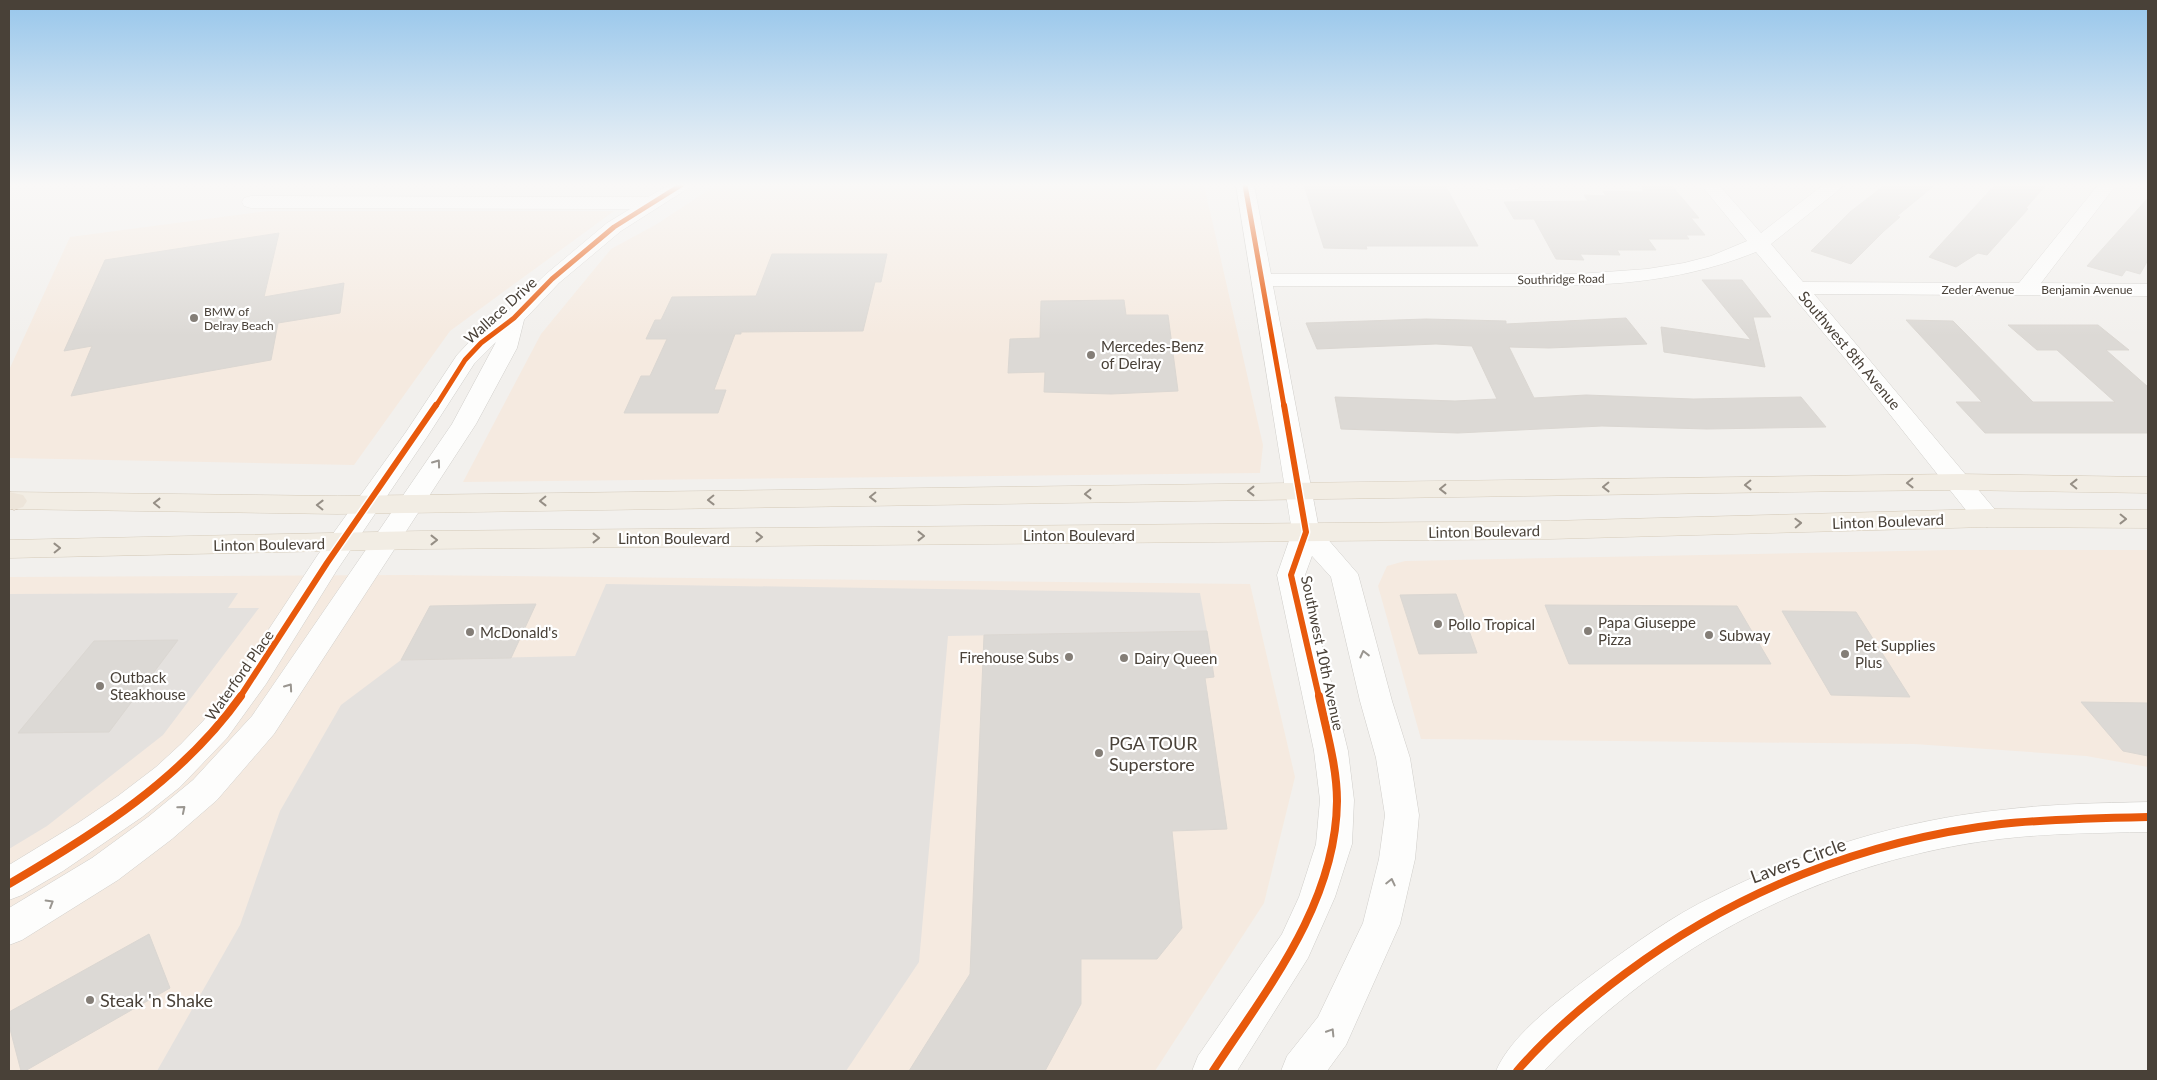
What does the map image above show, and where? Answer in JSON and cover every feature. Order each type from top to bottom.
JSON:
[{"type":"main road","points":[[11,501],[369,504],[1959,482],[2148,485]]},
{"type":"main road","name":"Linton Boulevard","points":[[9,549],[385,541],[1560,530],[1987,518],[2148,519]]},
{"type":"street","name":"Wallace Drive","points":[[342,542],[447,390],[465,360],[481,343],[514,318],[565,267],[604,235]]},
{"type":"street","name":"Southwest 10th Avenue","points":[[1213,1071],[1295,946],[1317,897],[1334,844],[1337,800],[1331,751],[1291,575],[1306,532],[1254,235]]},
{"type":"street","name":"Southwest 8th Avenue","points":[[1753,235],[1987,518]]},
{"type":"street","name":"Southridge Road","points":[[1262,280],[1578,280],[1621,278],[1685,269],[1718,260],[1760,243],[1770,235]]},
{"type":"street","name":"Zeder Avenue","points":[[1798,288],[2025,289],[2067,235]]},
{"type":"street","name":"Benjamin Avenue","points":[[2025,289],[2148,290]]},
{"type":"street","name":"Wallace Drive","points":[[385,541],[440,460],[477,400],[506,348],[514,318]]},
{"type":"street","name":"Southwest 10th Avenue","points":[[1302,1071],[1332,1031],[1381,924],[1397,859],[1402,815],[1392,758],[1344,574],[1306,532]]},
{"type":"street","points":[[9,928],[105,869],[160,828],[205,790],[263,725],[307,662],[385,541]]},
{"type":"street","name":"Waterford Place","points":[[9,884],[68,849],[162,782],[226,719],[342,542]]},
{"type":"street","name":"Lavers Circle","points":[[1517,1071],[1570,1017],[1633,965],[1707,917],[1748,895],[1817,866],[1888,845],[1963,829],[2041,820],[2148,817]]},
{"type":"shaded area","points":[[82,235],[581,235],[450,331],[354,465],[9,458],[9,370],[70,237]]},
{"type":"shaded area","points":[[636,235],[1215,235],[1263,445],[1260,473],[463,482],[541,334],[611,249]]},
{"type":"shaded area","points":[[1951,550],[2148,550],[2148,767],[2086,756],[1914,744],[1421,739],[1378,586],[1387,566],[1405,561]]},
{"type":"shaded area","points":[[405,575],[1250,584],[1295,777],[1264,903],[1155,1071],[9,1071],[9,577]]},
{"type":"shaded area","points":[[606,584],[1200,593],[1207,631],[948,636],[919,962],[846,1071],[157,1071],[240,925],[280,811],[341,705],[401,660],[575,656]]},
{"type":"shaded area","points":[[238,593],[228,608],[259,608],[163,735],[47,826],[9,849],[9,594]]},
{"type":"building","name":"BMW of Delray Beach","points":[[264,235],[278,235],[264,297],[344,283],[340,313],[278,323],[271,360],[71,396],[92,346],[64,351],[105,260]]},
{"type":"building","points":[[1320,235],[1472,235],[1478,246],[1366,246],[1367,249],[1324,248]]},
{"type":"building","points":[[1543,235],[1686,235],[1689,239],[1648,239],[1656,250],[1617,250],[1620,255],[1580,254],[1584,260],[1556,259]]},
{"type":"building","points":[[1827,235],[1880,235],[1851,264],[1811,251]]},
{"type":"building","points":[[1949,235],[2004,235],[1987,255],[1978,253],[1956,267],[1929,257]]},
{"type":"building","points":[[2114,235],[2148,235],[2148,260],[2140,274],[2126,270],[2122,276],[2087,266]]},
{"type":"building","points":[[772,254],[887,254],[881,282],[875,282],[863,331],[741,332],[741,334],[735,334],[714,390],[726,390],[718,413],[624,413],[641,376],[650,376],[667,339],[646,339],[655,320],[661,320],[672,297],[756,296]]},
{"type":"building","points":[[1702,280],[1742,280],[1771,317],[1753,317],[1765,367],[1664,352],[1661,327],[1751,340]]},
{"type":"building","name":"Mercedes-Benz of Delray","points":[[1124,300],[1126,315],[1168,315],[1178,391],[1111,394],[1044,392],[1045,372],[1008,373],[1010,339],[1040,338],[1041,301]]},
{"type":"building","points":[[1626,318],[1647,344],[1549,348],[1509,347],[1534,398],[1586,395],[1693,399],[1801,397],[1826,427],[1707,429],[1602,426],[1458,433],[1341,429],[1335,397],[1455,401],[1497,399],[1472,346],[1436,344],[1317,349],[1306,323],[1426,319],[1506,321],[1506,324]]},
{"type":"building","points":[[1906,320],[1953,321],[2033,402],[2115,402],[2057,350],[2037,350],[2008,325],[2098,325],[2129,350],[2106,350],[2148,387],[2148,433],[1985,433],[1956,402],[1982,402]]},
{"type":"building","name":"Pollo Tropical","points":[[1456,594],[1477,653],[1419,654],[1400,595]]},
{"type":"building","name":"McDonald's","points":[[536,604],[511,658],[401,660],[430,606]]},
{"type":"building","points":[[1545,605],[1737,606],[1771,664],[1569,664]]},
{"type":"building","name":"Pet Supplies Plus","points":[[1782,611],[1856,612],[1910,697],[1831,695]]},
{"type":"building","points":[[1207,631],[1214,677],[1205,678],[1227,829],[1172,831],[1182,928],[1157,959],[1081,959],[1081,1004],[1045,1071],[909,1071],[970,974],[984,635]]},
{"type":"building","name":"Outback Steakhouse","points":[[178,640],[109,732],[18,733],[94,641]]},
{"type":"building","points":[[2081,702],[2148,703],[2148,756],[2123,751]]},
{"type":"building","name":"Steak 'n Shake","points":[[149,934],[170,988],[25,1071],[21,1071],[9,1025],[9,1012]]},
{"type":"cycle path","points":[[9,884],[71,847],[111,820],[168,777],[193,754],[236,703],[255,676],[327,563],[415,437],[465,360],[481,343],[514,318],[552,279],[604,235]]},
{"type":"cycle path","points":[[1213,1071],[1295,946],[1317,897],[1334,844],[1337,800],[1331,751],[1291,575],[1306,532],[1254,235]]},
{"type":"cycle path","points":[[1517,1071],[1547,1039],[1580,1009],[1663,946],[1726,908],[1791,878],[1858,854],[1928,836],[2000,824],[2073,818],[2148,817]]},
{"type":"place","name":"BMW of Delray Beach","points":[[194,318]]},
{"type":"place","name":"Mercedes-Benz of Delray","points":[[1091,355]]},
{"type":"place","name":"Pollo Tropical","points":[[1438,624]]},
{"type":"place","name":"Papa Giuseppe Pizza","points":[[1588,631]]},
{"type":"place","name":"McDonald's","points":[[470,632]]},
{"type":"place","name":"Subway","points":[[1709,635]]},
{"type":"place","name":"Pet Supplies Plus","points":[[1845,654]]},
{"type":"place","name":"Firehouse Subs","points":[[1069,657]]},
{"type":"place","name":"Dairy Queen","points":[[1124,658]]},
{"type":"place","name":"Outback Steakhouse","points":[[100,686]]},
{"type":"place","name":"PGA TOUR Superstore","points":[[1099,753]]},
{"type":"place","name":"Steak 'n Shake","points":[[90,1000]]}]
